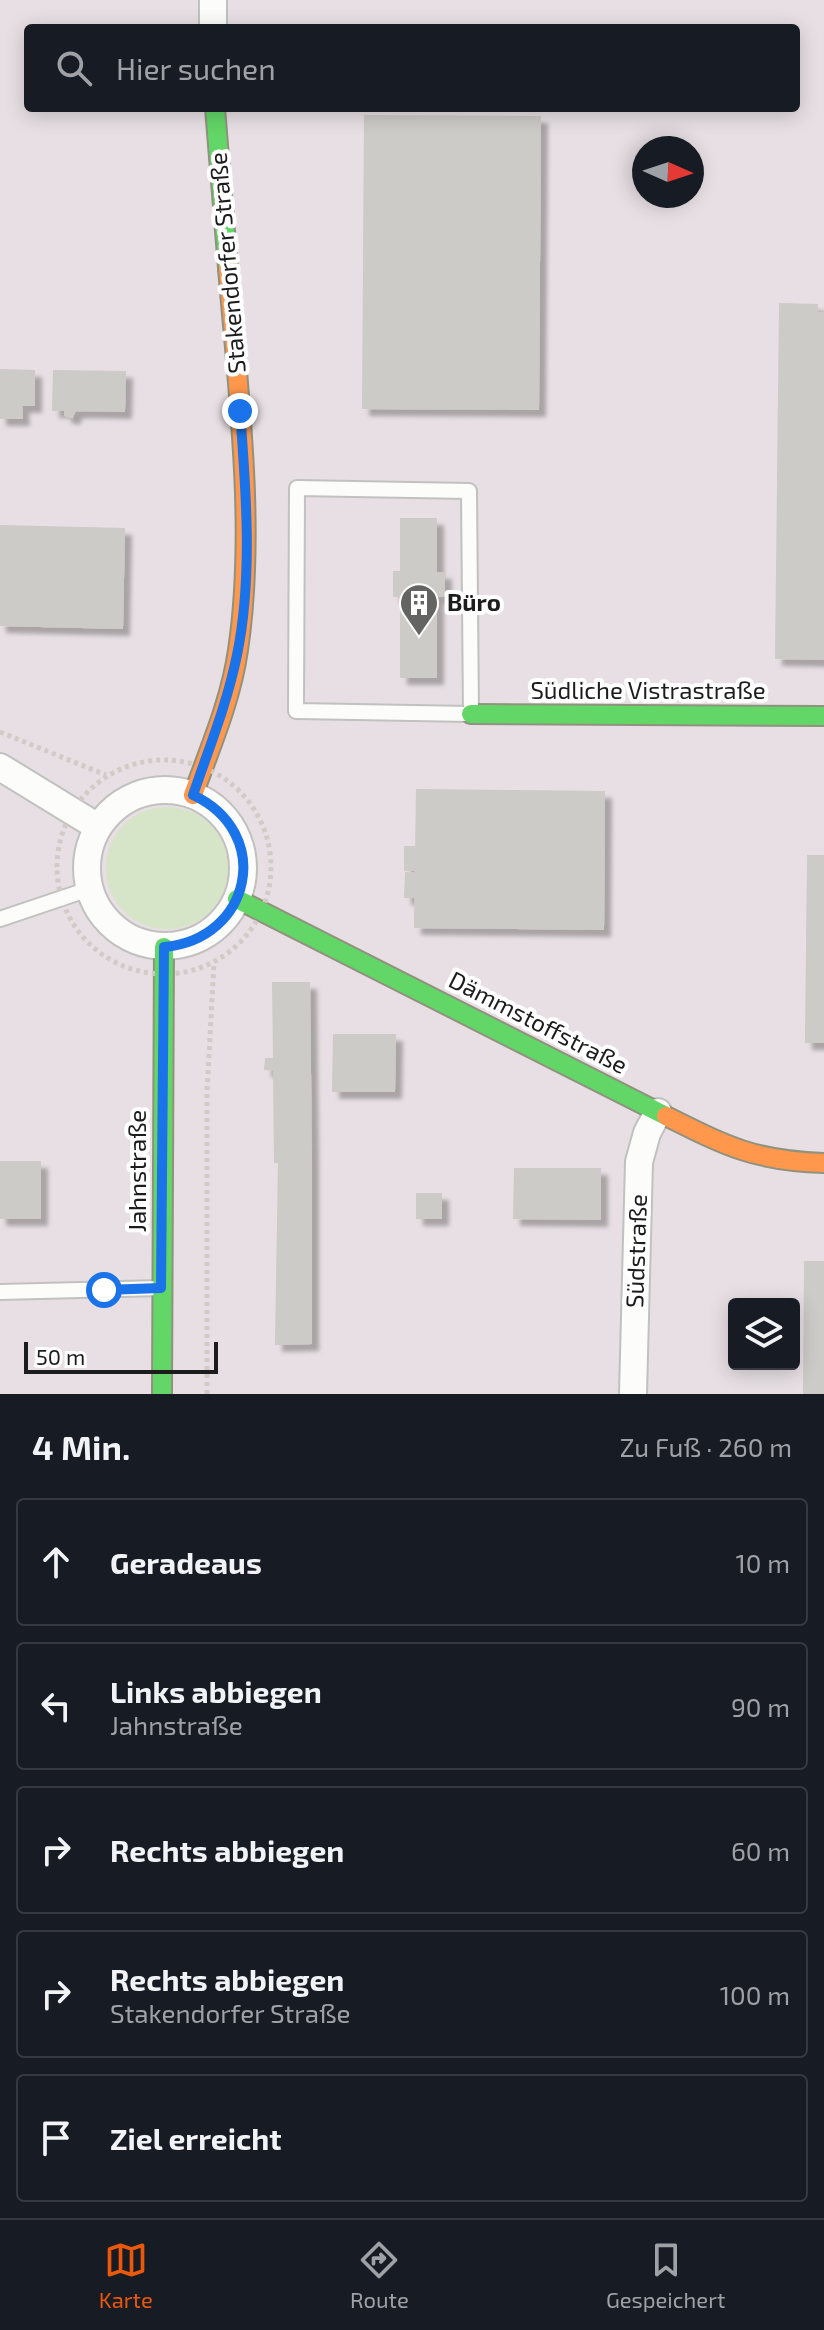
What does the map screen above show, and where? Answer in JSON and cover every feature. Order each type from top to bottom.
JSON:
[{"type":"street","points":[[213,0],[213,24]]},
{"type":"street","name":"Stakendorfer Straße","points":[[193,795],[221,719],[238,651],[244,576],[242,437],[215,112]]},
{"type":"street","name":"Südliche Vistrastraße","points":[[471,714],[824,716]]},
{"type":"street","points":[[0,767],[98,827]]},
{"type":"street","points":[[178,791],[193,795],[227,819],[240,844],[244,872],[237,899],[230,913],[208,935],[179,946],[164,947],[131,939],[105,919],[89,889],[88,857],[98,827],[119,805],[147,792],[178,791]]},
{"type":"street","name":"Dämmstoffstraße","points":[[237,899],[755,1158],[824,1163]]},
{"type":"street","name":"Jahnstraße","points":[[162,1394],[164,947]]},
{"type":"street","name":"Südstraße","points":[[633,1394],[639,1162],[647,1133],[658,1112]]},
{"type":"lane","name":"Südliche Vistrastraße","points":[[297,488],[469,491],[471,714],[296,711],[297,488]]},
{"type":"lane","points":[[0,919],[89,889]]},
{"type":"lane","points":[[0,1292],[161,1288]]},
{"type":"path","points":[[0,732],[107,775]]},
{"type":"path","points":[[151,760],[186,763],[203,769],[235,788],[259,817],[271,854],[271,873],[262,910],[246,937],[214,963],[194,971],[164,975],[131,969],[101,953],[77,929],[62,898],[61,841],[72,811],[84,795],[107,775],[151,760]]},
{"type":"path","points":[[207,1394],[207,1092],[214,963]]},
{"type":"shaded area","points":[[0,0],[824,0],[824,1394],[0,1394]]},
{"type":"green space","points":[[167,807],[190,812],[210,825],[223,845],[228,868],[223,891],[210,911],[190,924],[167,929],[144,924],[124,911],[111,891],[106,868],[111,845],[124,825],[144,812]]},
{"type":"building","points":[[365,116],[540,117],[538,409],[363,408]]},
{"type":"building","points":[[780,304],[817,305],[817,313],[824,313],[824,659],[776,658]]},
{"type":"building","points":[[0,370],[34,371],[34,405],[21,405],[22,418],[0,418]]},
{"type":"building","points":[[54,371],[125,372],[124,411],[75,410],[72,417],[65,415],[65,410],[53,410]]},
{"type":"building","name":"Büro","points":[[401,519],[436,519],[436,573],[444,573],[444,596],[436,596],[436,677],[401,677],[401,596],[394,596],[394,572],[401,572]]},
{"type":"building","points":[[0,526],[124,529],[122,628],[0,625]]},
{"type":"building","points":[[417,790],[604,792],[603,929],[415,927]]},
{"type":"building","points":[[405,847],[414,847],[414,870],[405,870]]},
{"type":"building","points":[[808,856],[824,856],[824,1042],[806,1042]]},
{"type":"building","points":[[406,873],[415,874],[415,897],[405,897]]},
{"type":"building","points":[[273,983],[309,983],[311,1162],[275,1162],[274,1070],[265,1069],[266,1059],[274,1059]]},
{"type":"building","points":[[334,1035],[395,1035],[394,1091],[333,1091]]},
{"type":"building","points":[[0,1162],[40,1162],[40,1218],[0,1218]]},
{"type":"building","points":[[279,1162],[311,1162],[311,1343],[276,1344]]},
{"type":"building","points":[[515,1169],[600,1169],[600,1219],[514,1218]]},
{"type":"building","points":[[417,1194],[441,1194],[441,1218],[417,1218]]},
{"type":"building","points":[[805,1262],[824,1262],[824,1394],[804,1394]]},
{"type":"traffic: fast","points":[[215,112],[228,268]]},
{"type":"traffic: fast","points":[[471,714],[824,716]]},
{"type":"traffic: fast","points":[[237,899],[666,1116]]},
{"type":"traffic: fast","points":[[162,1394],[164,947]]},
{"type":"traffic: slow","points":[[193,795],[230,687],[243,604],[244,459],[228,268]]},
{"type":"traffic: slow","points":[[666,1116],[742,1150],[779,1159],[824,1163]]},
{"type":"place","name":"Büro","points":[[419,637]]},
{"type":"route","points":[[104,1290],[161,1288],[164,947],[194,942],[208,935],[230,913],[242,886],[243,858],[234,831],[217,809],[193,795],[221,719],[238,651],[244,576],[240,411]]}]
